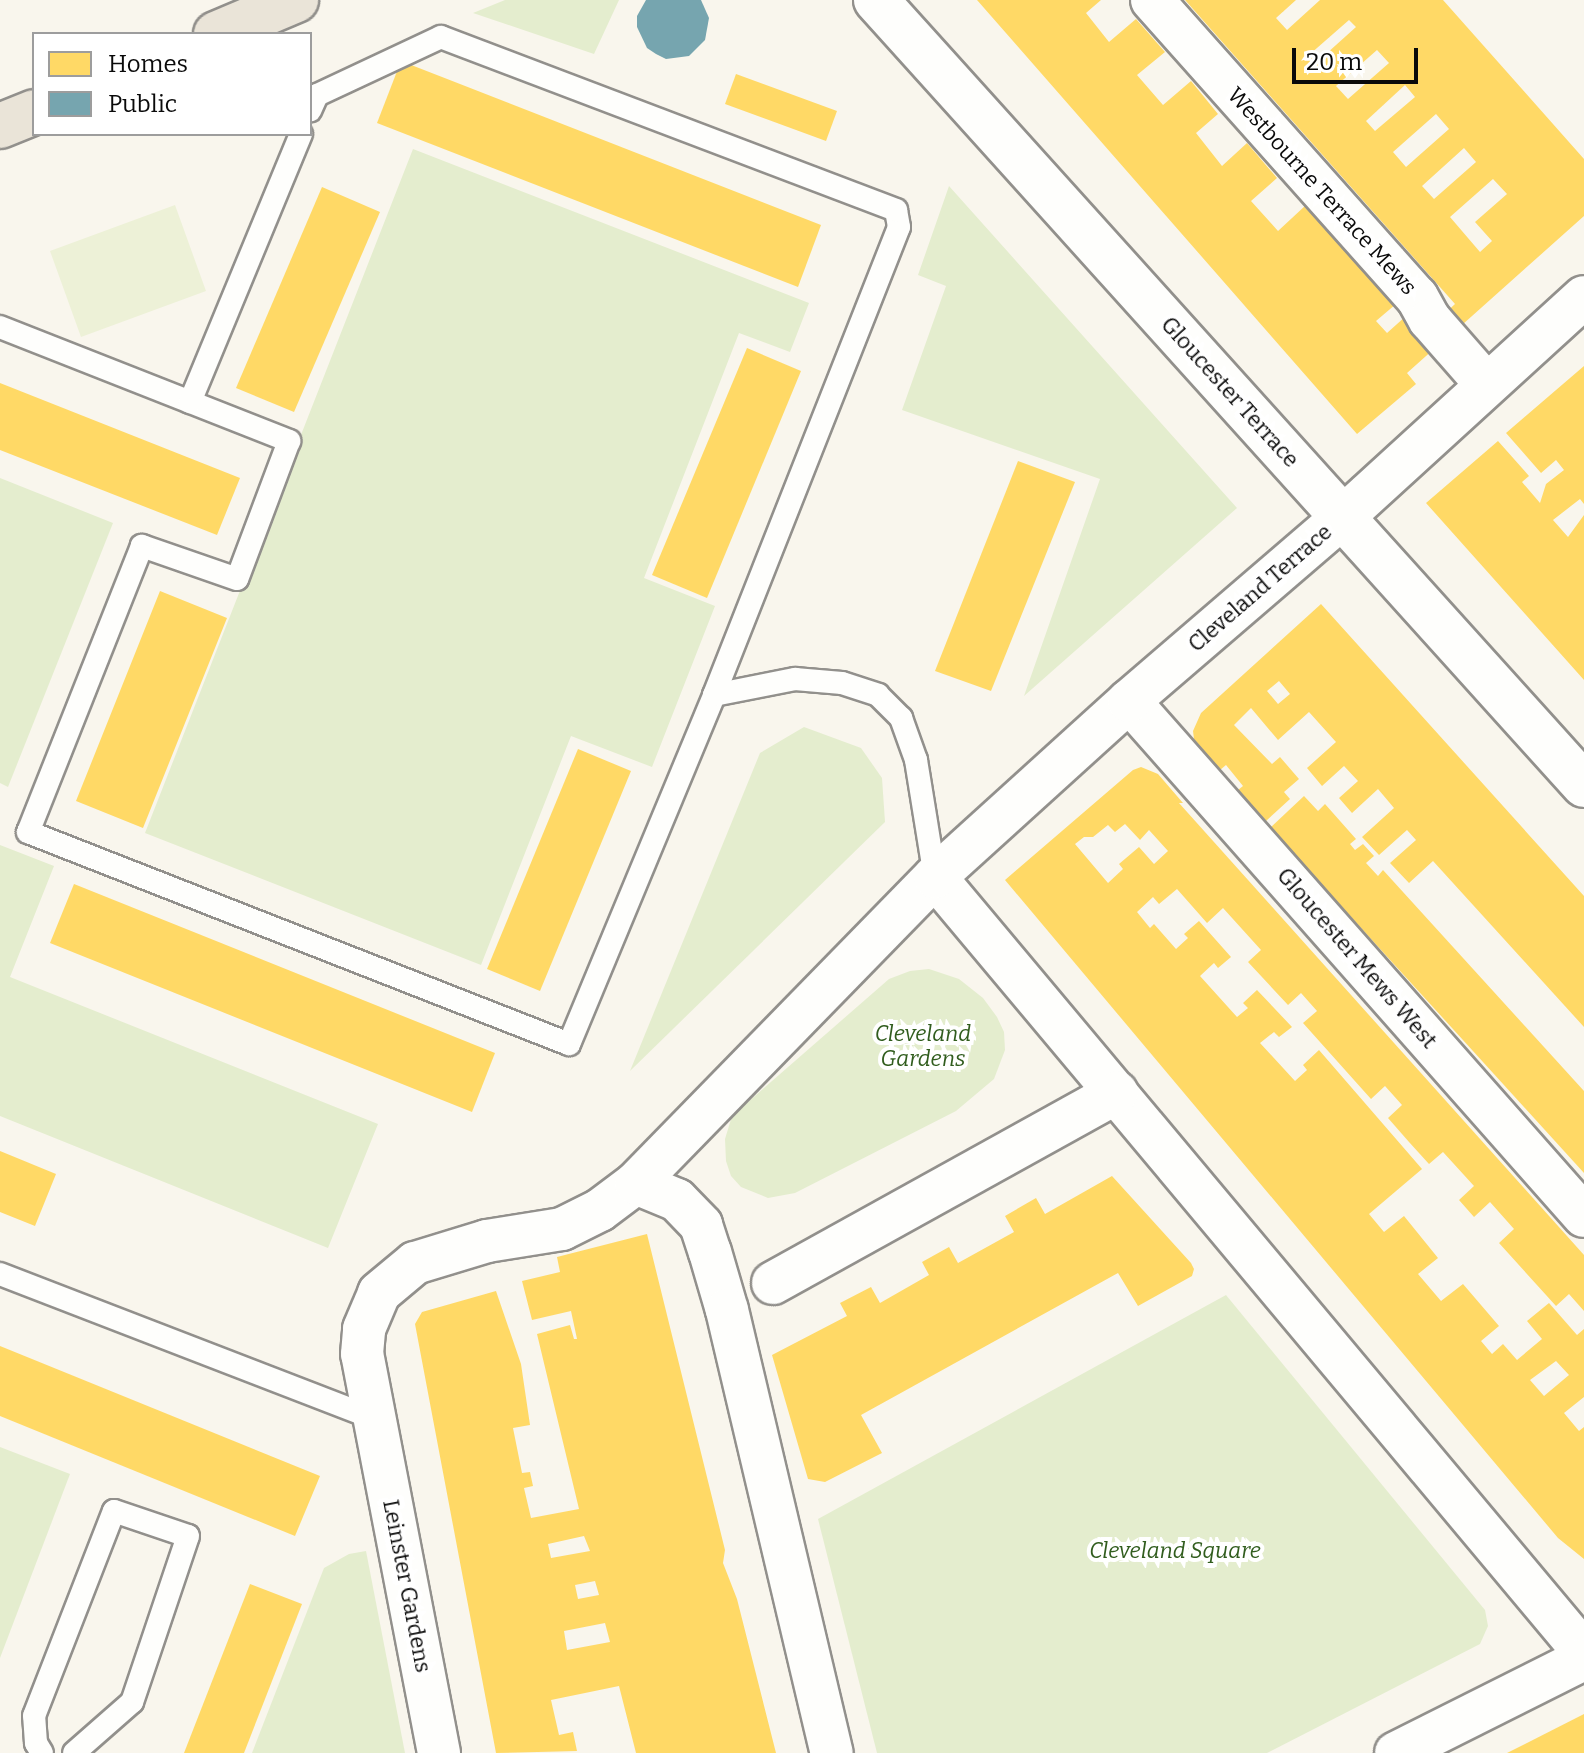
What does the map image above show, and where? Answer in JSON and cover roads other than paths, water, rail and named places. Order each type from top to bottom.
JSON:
[{"type":"main road","points":[[221,32],[296,0]]},
{"type":"main road","points":[[0,126],[32,113]]},
{"type":"street","name":"Gloucester Terrace","points":[[876,0],[1584,785]]},
{"type":"street","name":"Westbourne Terrace Mews","points":[[1152,0],[1417,297],[1430,320],[1487,385]]},
{"type":"street","name":"Cleveland Terrace","points":[[935,877],[1129,701],[1343,517],[1584,297]]},
{"type":"street","name":"Gloucester Mews West","points":[[1129,701],[1584,1216]]},
{"type":"street","points":[[375,1419],[362,1354],[364,1329],[379,1293],[415,1263],[487,1241],[562,1229],[600,1210],[636,1183],[935,877],[1584,1652]]},
{"type":"street","points":[[773,1283],[1117,1092]]},
{"type":"street","points":[[636,1183],[677,1200],[701,1225],[727,1310],[832,1753]]},
{"type":"street","name":"Leinster Gardens","points":[[375,1419],[439,1753]]},
{"type":"street","points":[[1396,1753],[1584,1659]]},
{"type":"lane","points":[[0,327],[289,441],[237,579],[142,546],[28,832],[569,1044],[714,695],[899,227],[896,210],[441,37],[317,95],[312,106]]},
{"type":"lane","points":[[190,402],[300,136]]},
{"type":"lane","points":[[714,695],[795,679],[842,683],[878,695],[901,718],[916,760],[935,877]]},
{"type":"lane","points":[[0,1274],[375,1419]]},
{"type":"lane","points":[[42,1753],[36,1743],[34,1716],[114,1511],[188,1536],[132,1702],[74,1753]]},
{"type":"park label","name":"Cleveland Gardens","points":[[923,1046]]},
{"type":"park label","name":"Cleveland Square","points":[[1175,1551]]}]
